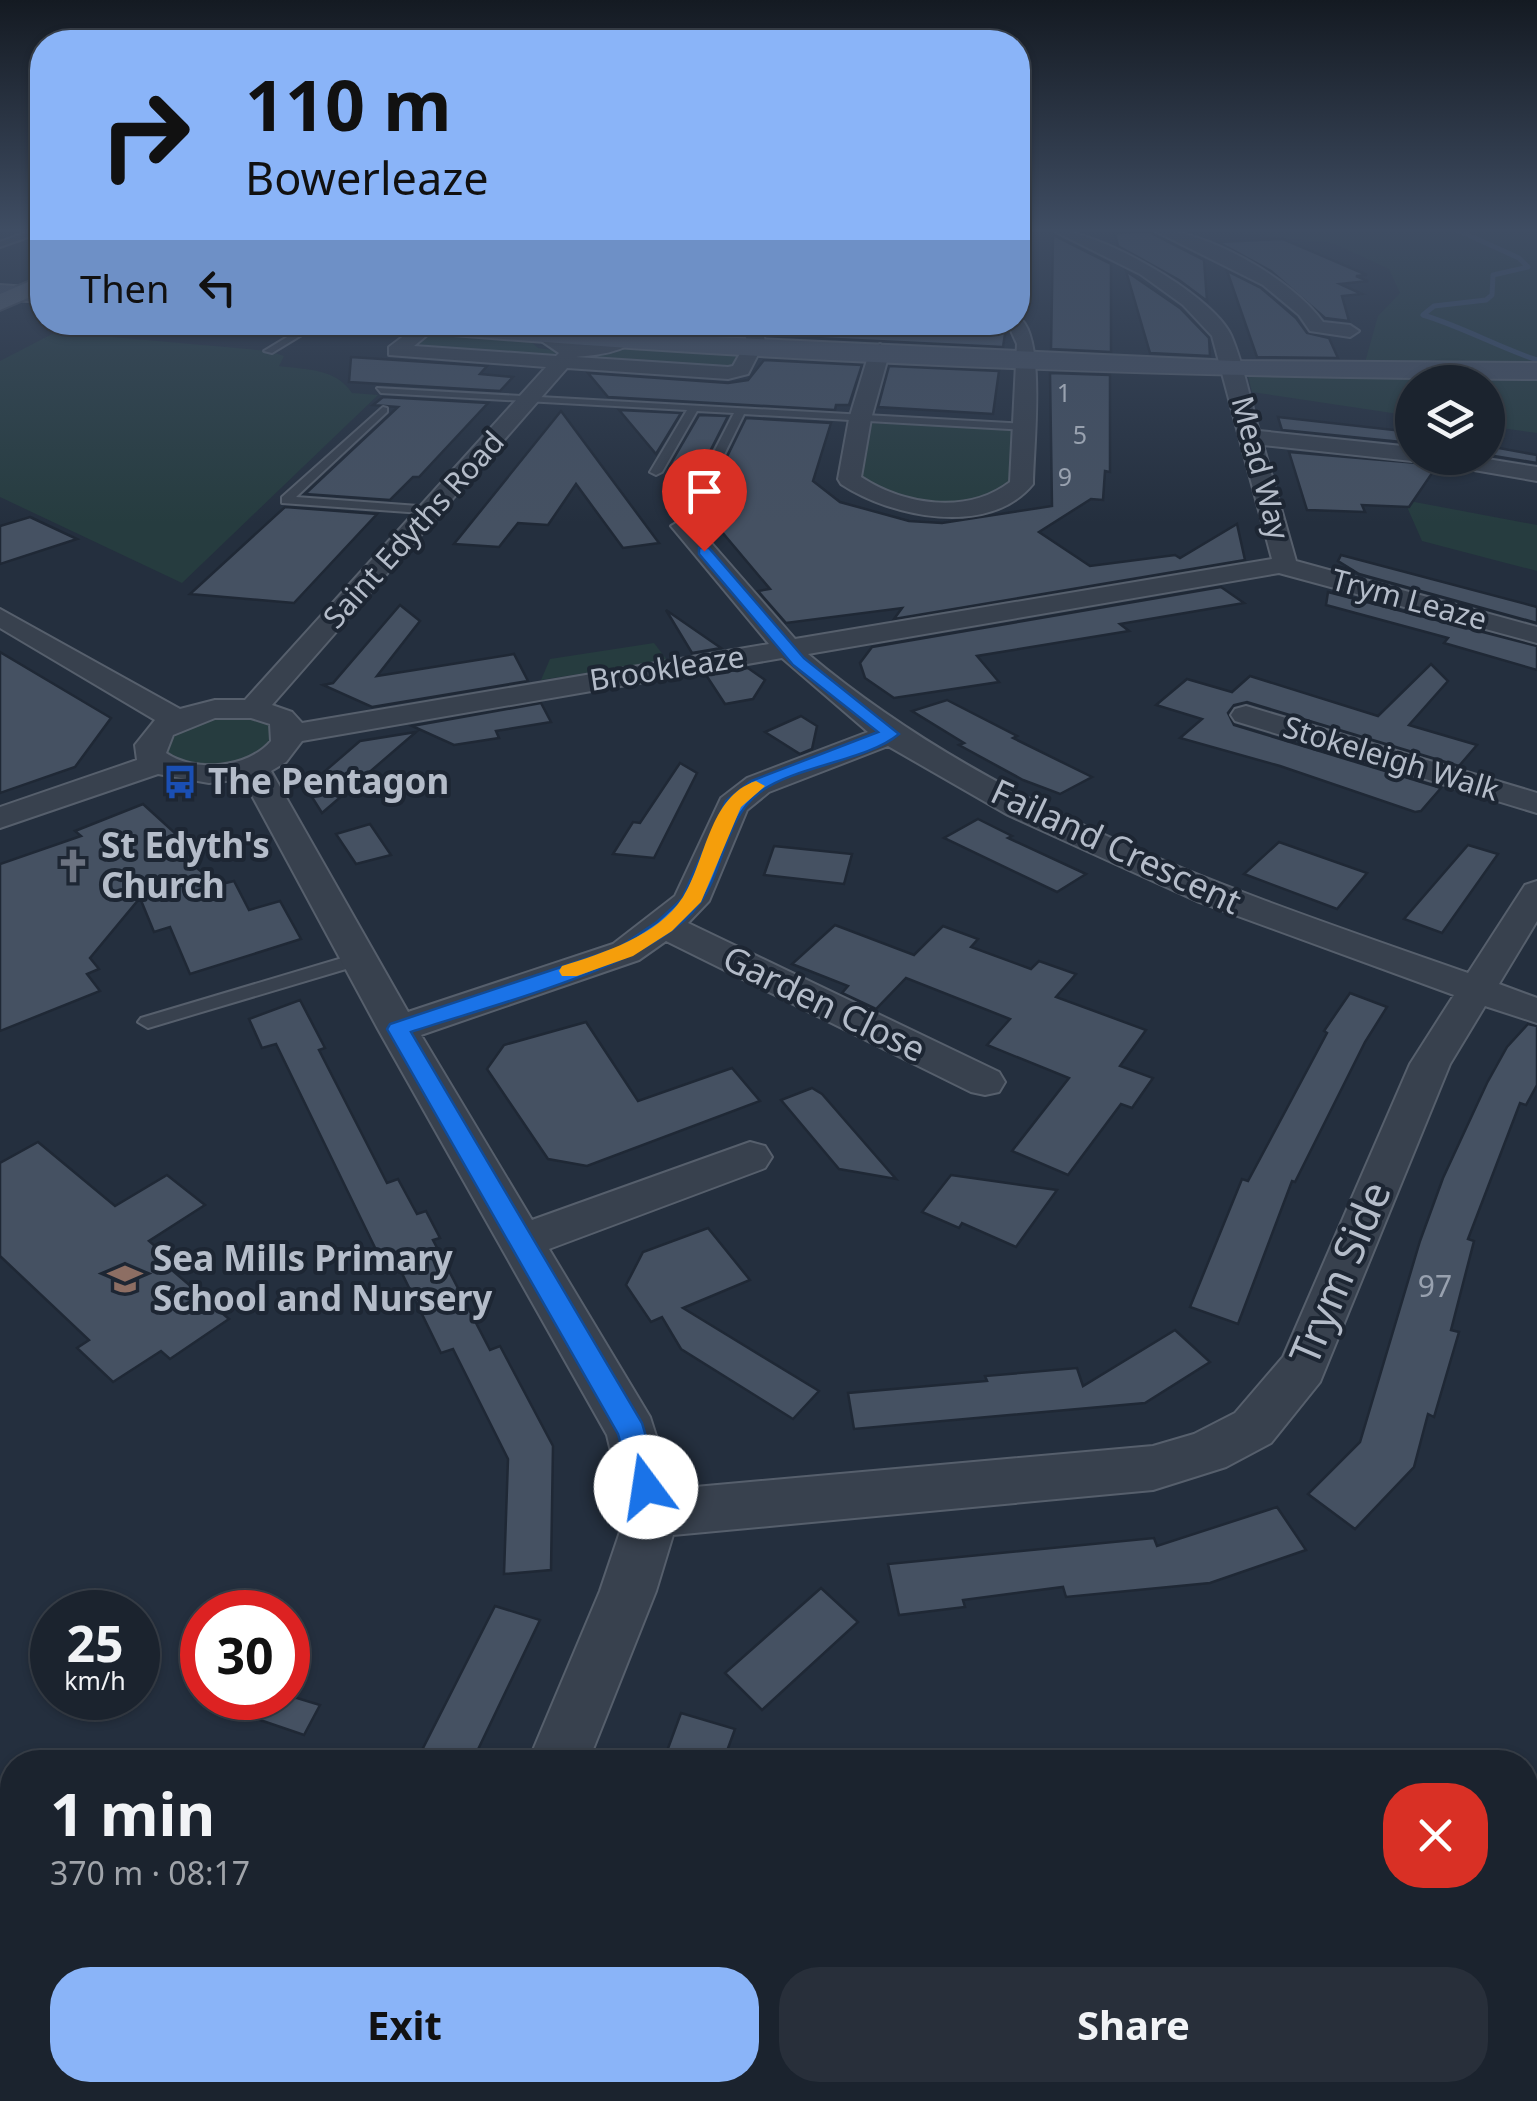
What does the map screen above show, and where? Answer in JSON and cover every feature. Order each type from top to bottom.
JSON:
[{"type":"main road","points":[[530,335],[565,339],[593,335]]},
{"type":"main road","points":[[760,335],[880,350],[1234,368],[1537,371]]},
{"type":"street","name":"Mead Way","points":[[1215,327],[1234,368],[1285,559],[1280,565]]},
{"type":"street","points":[[1317,327],[1350,332]]},
{"type":"street","points":[[417,335],[396,351],[565,339],[737,372],[752,335]]},
{"type":"street","points":[[880,350],[860,418],[849,480],[881,499],[924,509],[976,505],[1014,492],[1021,484],[1026,427],[1026,344],[1022,335]]},
{"type":"street","name":"Saint Edyths Road","points":[[254,708],[532,398],[565,339]]},
{"type":"street","points":[[1252,437],[1395,452]]},
{"type":"street","points":[[1505,468],[1537,474]]},
{"type":"street","name":"Failand Crescent","points":[[683,526],[788,649],[890,734],[1020,808],[1210,894],[1537,1011]]},
{"type":"street","name":"Trym Leaze","points":[[1280,565],[1537,635]]},
{"type":"street","name":"Brookleaze","points":[[290,734],[1280,565]]},
{"type":"street","points":[[0,617],[177,720]]},
{"type":"street","points":[[254,708],[281,718],[290,734],[285,746],[252,766],[198,775],[170,771],[157,764],[149,747],[163,728],[177,720],[215,710],[254,708]]},
{"type":"street","name":"Stokeleigh Walk","points":[[1246,715],[1537,803]]},
{"type":"street","points":[[398,1029],[626,952],[691,902],[733,805],[758,785],[890,734]]},
{"type":"street","points":[[0,818],[157,764]]},
{"type":"street","points":[[252,766],[398,1029],[632,1432],[653,1514],[628,1592],[563,1750]]},
{"type":"street","name":"Trym Side","points":[[653,1514],[1152,1468],[1208,1452],[1253,1428],[1304,1368],[1430,1064],[1537,892]]},
{"type":"street","name":"Garden Close","points":[[664,926],[985,1082]]},
{"type":"street","points":[[520,1242],[750,1157]]},
{"type":"lane","points":[[269,351],[297,335]]},
{"type":"lane","points":[[381,390],[1026,427]]},
{"type":"lane","points":[[656,472],[693,409]]},
{"type":"lane","points":[[383,410],[286,500],[432,510]]},
{"type":"lane","points":[[707,477],[740,412]]},
{"type":"lane","points":[[148,1022],[359,959]]},
{"type":"green space","points":[[1375,327],[1537,327],[1537,365],[1364,366]]},
{"type":"green space","points":[[50,335],[269,351],[284,356],[279,366],[320,372],[338,379],[352,393],[378,395],[182,583],[0,497],[0,361]]},
{"type":"green space","points":[[424,335],[477,335],[527,338],[538,348],[558,351],[550,358],[409,350]]},
{"type":"green space","points":[[629,346],[744,351],[736,367],[730,369],[584,362],[589,354]]},
{"type":"green space","points":[[1248,376],[1395,376],[1395,413],[1252,392]]},
{"type":"green space","points":[[1505,376],[1537,376],[1537,433],[1505,428]]},
{"type":"green space","points":[[868,423],[1007,429],[1012,431],[1012,480],[1006,488],[966,502],[922,505],[857,481]]},
{"type":"green space","points":[[1404,500],[1537,525],[1537,571],[1422,541]]},
{"type":"green space","points":[[654,643],[667,660],[541,680],[550,659]]},
{"type":"green space","points":[[247,714],[271,723],[277,734],[259,752],[234,764],[194,768],[179,764],[161,751],[164,739],[202,718]]},
{"type":"building","points":[[1051,327],[1111,327],[1111,352],[1051,349]]},
{"type":"building","points":[[1142,327],[1198,327],[1209,338],[1210,356],[1150,353]]},
{"type":"building","points":[[1247,327],[1303,327],[1307,333],[1329,338],[1338,358],[1257,357]]},
{"type":"building","points":[[776,335],[1005,335],[1003,347],[773,336]]},
{"type":"building","points":[[351,357],[487,366],[480,374],[513,377],[500,391],[349,382]]},
{"type":"building","points":[[764,360],[862,365],[849,405],[836,405],[835,410],[608,397],[588,373],[728,383],[748,380]]},
{"type":"building","points":[[889,366],[999,371],[993,414],[878,407]]},
{"type":"building","points":[[1050,373],[1110,375],[1110,472],[1105,471],[1103,500],[1091,499],[1039,532],[1090,566],[1175,555],[1180,558],[1237,524],[1245,560],[894,619],[902,608],[786,623],[758,591],[770,589],[668,468],[699,415],[728,416],[698,475],[705,483],[716,479],[746,418],[831,423],[813,481],[840,502],[909,521],[942,523],[1052,506]]},
{"type":"building","points":[[383,397],[488,403],[419,477],[413,477],[390,500],[305,494],[398,407],[373,405]]},
{"type":"building","points":[[619,410],[681,413],[656,454]]},
{"type":"building","points":[[561,411],[659,543],[623,548],[576,484],[548,525],[518,523],[499,547],[454,544]]},
{"type":"building","points":[[1278,417],[1395,430],[1395,441],[1282,430]]},
{"type":"building","points":[[1505,449],[1537,455],[1537,463],[1505,458]]},
{"type":"building","points":[[1289,452],[1395,461],[1395,475],[1431,475],[1409,507],[1362,505],[1365,512],[1307,510]]},
{"type":"building","points":[[285,507],[377,514],[294,603],[190,594]]},
{"type":"building","points":[[30,517],[77,539],[0,564],[0,526]]},
{"type":"building","points":[[1341,555],[1537,607],[1537,623],[1359,574],[1338,561]]},
{"type":"building","points":[[1221,587],[1244,603],[1120,624],[1129,631],[977,656],[999,682],[894,698],[865,678],[860,663],[872,647]]},
{"type":"building","points":[[1328,592],[1537,646],[1537,670],[1444,643],[1448,638],[1326,605]]},
{"type":"building","points":[[400,605],[420,621],[377,676],[514,654],[528,681],[372,707],[323,685],[333,683]]},
{"type":"building","points":[[666,610],[721,648],[692,653]]},
{"type":"building","points":[[0,652],[111,718],[75,767],[0,793]]},
{"type":"building","points":[[1431,664],[1448,681],[1409,725],[1477,745],[1459,766],[1247,702],[1234,705],[1228,713],[1234,725],[1441,788],[1421,811],[1415,812],[1280,766],[1180,738],[1202,719],[1156,705],[1187,679],[1232,692],[1250,676],[1378,716]]},
{"type":"building","points":[[748,668],[765,680],[753,699],[725,704],[706,675]]},
{"type":"building","points":[[947,700],[1092,777],[1060,794],[1023,780],[959,745],[964,743],[912,711]]},
{"type":"building","points":[[541,703],[551,722],[496,731],[499,738],[454,745],[412,726]]},
{"type":"building","points":[[801,716],[817,726],[812,749],[800,754],[765,732]]},
{"type":"building","points":[[416,732],[322,813],[310,794],[310,784],[360,741]]},
{"type":"building","points":[[680,763],[697,773],[654,858],[613,854],[633,822],[640,823]]},
{"type":"building","points":[[143,804],[176,834],[162,840],[218,885],[234,881],[249,910],[280,901],[301,939],[190,974],[170,927],[154,932],[140,898],[90,958],[99,969],[87,974],[100,991],[0,1031],[0,864],[81,836],[75,831]]},
{"type":"building","points":[[978,819],[1012,836],[1008,838],[1086,874],[1057,892],[944,838]]},
{"type":"building","points":[[370,824],[391,855],[356,864],[336,834]]},
{"type":"building","points":[[1279,842],[1367,873],[1337,909],[1244,874]]},
{"type":"building","points":[[1468,845],[1498,854],[1442,933],[1404,919]]},
{"type":"building","points":[[774,846],[852,854],[844,884],[764,875]]},
{"type":"building","points":[[835,925],[914,955],[943,926],[978,939],[971,947],[1031,969],[1039,961],[1076,974],[1056,997],[1146,1030],[1120,1066],[1153,1078],[1132,1108],[1121,1104],[1068,1175],[1012,1151],[1069,1078],[987,1045],[1010,1019],[906,978],[876,1009],[842,993],[848,986],[792,964]]},
{"type":"building","points":[[1350,993],[1387,1007],[1365,1042],[1295,1182],[1292,1181],[1238,1324],[1190,1307],[1242,1179],[1248,1181],[1327,1033],[1324,1031]]},
{"type":"building","points":[[300,1000],[325,1048],[319,1050],[387,1183],[398,1179],[417,1214],[426,1211],[440,1238],[433,1240],[490,1350],[500,1346],[553,1446],[551,1570],[504,1574],[508,1459],[453,1349],[441,1353],[393,1255],[381,1260],[276,1044],[262,1048],[249,1019]]},
{"type":"building","points":[[586,1022],[638,1101],[732,1068],[760,1101],[587,1166],[548,1159],[487,1069],[504,1045]]},
{"type":"building","points":[[1528,1024],[1537,1026],[1537,1085],[1526,1105],[1520,1103],[1468,1239],[1474,1241],[1451,1330],[1459,1332],[1434,1417],[1428,1414],[1414,1467],[1355,1529],[1308,1494],[1360,1442],[1420,1241],[1443,1178],[1487,1083],[1507,1047]]},
{"type":"building","points":[[812,1088],[822,1094],[896,1179],[839,1169],[781,1100]]},
{"type":"building","points":[[38,1142],[115,1206],[167,1175],[205,1205],[149,1241],[172,1261],[166,1265],[229,1319],[170,1359],[161,1351],[113,1382],[77,1348],[89,1340],[0,1256],[0,1163]]},
{"type":"building","points":[[951,1175],[1057,1190],[1016,1247],[962,1223],[959,1228],[922,1212]]},
{"type":"building","points":[[708,1228],[750,1280],[683,1308],[819,1391],[793,1419],[681,1349],[662,1317],[651,1322],[626,1285],[643,1252]]},
{"type":"building","points":[[1175,1330],[1210,1362],[1145,1403],[854,1429],[848,1393],[987,1381],[985,1376],[1077,1368],[1083,1386]]},
{"type":"building","points":[[1277,1507],[1306,1550],[1210,1583],[1066,1597],[1063,1587],[963,1600],[965,1607],[899,1615],[888,1564],[1154,1538],[1157,1546]]},
{"type":"building","points":[[821,1588],[858,1622],[762,1710],[725,1673]]},
{"type":"building","points":[[495,1606],[540,1620],[478,1750],[422,1750]]},
{"type":"building","points":[[310,1702],[320,1705],[304,1735],[260,1720],[310,1720]]},
{"type":"building","points":[[681,1713],[735,1729],[727,1750],[667,1750]]},
{"type":"waterway","points":[[1457,327],[1537,360]]},
{"type":"slow traffic","points":[[569,971],[626,952],[691,902],[733,805],[756,786]]},
{"type":"place","name":"The Pentagon","points":[[180,782]]},
{"type":"place","name":"St Edyth's Church","points":[[73,866]]},
{"type":"place","name":"Sea Mills Primary School and Nursery","points":[[125,1279]]},
{"type":"route","points":[[646,1487],[632,1432],[398,1029],[626,952],[691,902],[733,805],[758,785],[890,734],[799,662],[704,551]]}]
